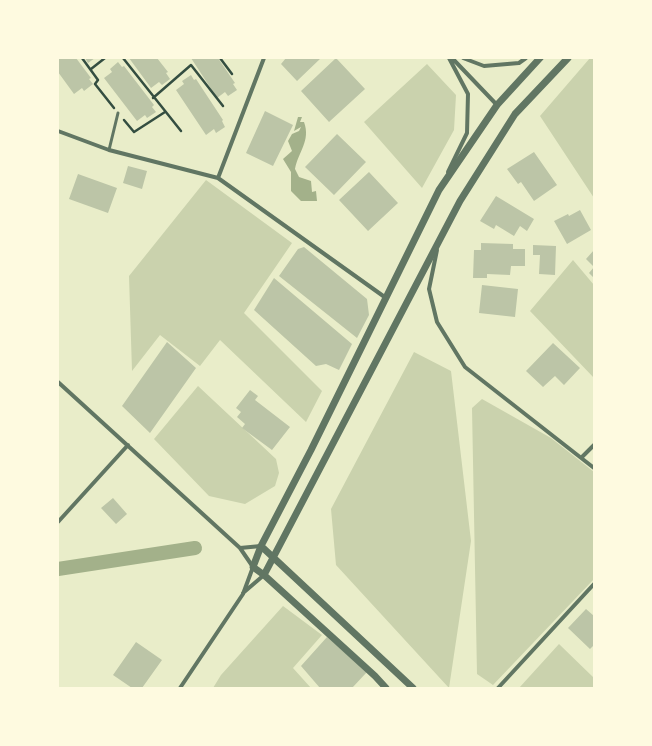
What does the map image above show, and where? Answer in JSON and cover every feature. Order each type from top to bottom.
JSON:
[{"type":"street","points":[[218,178],[264,58]]},
{"type":"street","points":[[180,688],[243,594],[261,546],[311,450],[467,133],[468,94],[449,58]]},
{"type":"street","points":[[452,58],[497,105]]},
{"type":"street","points":[[463,58],[484,66],[519,63],[526,58]]},
{"type":"street","points":[[439,190],[497,105],[540,58]]},
{"type":"street","points":[[243,594],[264,575],[275,556],[439,239],[515,114],[568,58]]},
{"type":"street","points":[[58,131],[109,150],[218,178],[386,298]]},
{"type":"street","points":[[439,239],[429,289],[437,322],[465,367],[582,457],[594,468]]},
{"type":"street","points":[[58,382],[240,548],[253,567],[264,575],[375,676],[386,688]]},
{"type":"street","points":[[58,522],[128,445]]},
{"type":"street","points":[[582,457],[594,446]]},
{"type":"street","points":[[240,548],[261,546],[275,556],[413,688]]},
{"type":"street","points":[[498,688],[594,584]]},
{"type":"lane","points":[[109,150],[118,113]]},
{"type":"path","points":[[82,58],[91,69],[105,58]]},
{"type":"path","points":[[123,58],[153,98],[181,131]]},
{"type":"path","points":[[220,58],[232,74]]},
{"type":"path","points":[[153,98],[191,65],[223,106]]},
{"type":"shaded area","points":[[590,58],[594,58],[594,198],[540,116]]},
{"type":"shaded area","points":[[427,64],[456,95],[454,130],[422,188],[364,122]]},
{"type":"shaded area","points":[[298,117],[302,117],[300,122],[304,122],[306,135],[295,169],[299,177],[311,181],[312,192],[316,191],[317,201],[301,201],[291,191],[291,172],[283,159],[292,151],[288,141],[292,134],[299,131],[301,127],[294,131]]},
{"type":"shaded area","points":[[206,180],[292,243],[244,313],[322,391],[306,422],[220,340],[200,366],[160,335],[132,371],[129,276]]},
{"type":"shaded area","points":[[573,260],[594,285],[594,378],[530,311]]},
{"type":"shaded area","points":[[414,352],[451,371],[471,541],[449,688],[336,565],[331,509]]},
{"type":"shaded area","points":[[198,386],[276,459],[279,473],[275,486],[245,504],[209,496],[154,439]]},
{"type":"shaded area","points":[[482,399],[551,438],[594,472],[594,579],[493,685],[477,674],[472,408]]},
{"type":"shaded area","points":[[283,606],[322,635],[293,668],[311,688],[213,688],[221,675]]},
{"type":"shaded area","points":[[559,644],[594,678],[594,688],[519,688]]},
{"type":"building","points":[[58,58],[76,58],[91,78],[89,79],[93,84],[84,91],[82,88],[74,94],[58,72]]},
{"type":"building","points":[[85,58],[95,58],[88,63]]},
{"type":"building","points":[[129,58],[157,58],[168,72],[166,73],[170,79],[162,85],[159,82],[151,88]]},
{"type":"building","points":[[191,58],[218,58],[235,83],[233,84],[237,90],[228,96],[225,92],[217,98]]},
{"type":"building","points":[[286,58],[321,58],[297,81],[281,64]]},
{"type":"building","points":[[336,58],[365,89],[329,122],[301,91]]},
{"type":"building","points":[[118,62],[122,67],[124,66],[154,105],[152,107],[156,112],[147,118],[145,115],[137,121],[104,78],[112,72],[110,69]]},
{"type":"building","points":[[191,75],[194,80],[196,79],[223,120],[222,121],[225,127],[216,133],[214,129],[206,135],[176,90],[184,84],[182,81]]},
{"type":"building","points":[[265,111],[293,125],[273,166],[246,153]]},
{"type":"building","points":[[337,134],[366,162],[334,195],[305,167]]},
{"type":"building","points":[[534,152],[557,185],[534,201],[521,182],[518,184],[507,169]]},
{"type":"building","points":[[128,166],[147,171],[142,189],[123,183]]},
{"type":"building","points":[[369,172],[398,203],[368,231],[339,200]]},
{"type":"building","points":[[78,174],[117,188],[108,213],[69,199]]},
{"type":"building","points":[[496,196],[534,219],[527,231],[520,226],[514,236],[496,225],[494,229],[480,221]]},
{"type":"building","points":[[580,210],[591,230],[567,244],[554,221],[568,214],[569,216]]},
{"type":"building","points":[[481,243],[513,244],[513,249],[525,249],[525,266],[511,266],[510,275],[487,274],[487,278],[473,278],[474,250],[481,250]]},
{"type":"building","points":[[533,245],[556,246],[555,275],[539,274],[540,255],[533,255]]},
{"type":"building","points":[[304,247],[367,299],[369,315],[357,338],[279,276],[298,249]]},
{"type":"building","points":[[594,250],[594,267],[586,259]]},
{"type":"building","points":[[594,267],[594,278],[589,273]]},
{"type":"building","points":[[274,278],[352,344],[339,370],[326,364],[316,366],[254,310]]},
{"type":"building","points":[[482,285],[518,289],[515,317],[479,313]]},
{"type":"building","points":[[167,342],[196,368],[150,433],[122,406]]},
{"type":"building","points":[[553,343],[580,368],[564,385],[555,376],[543,387],[526,371]]},
{"type":"building","points":[[250,390],[258,396],[255,400],[290,427],[272,450],[242,428],[245,424],[237,417],[241,412],[236,408]]},
{"type":"building","points":[[113,498],[127,514],[116,524],[101,508]]},
{"type":"building","points":[[586,609],[594,616],[594,645],[590,649],[568,628]]},
{"type":"building","points":[[327,637],[367,672],[352,688],[320,688],[301,666]]},
{"type":"building","points":[[136,642],[162,660],[142,688],[132,688],[113,675]]},
{"type":"waterway","points":[[58,569],[195,548]]}]
